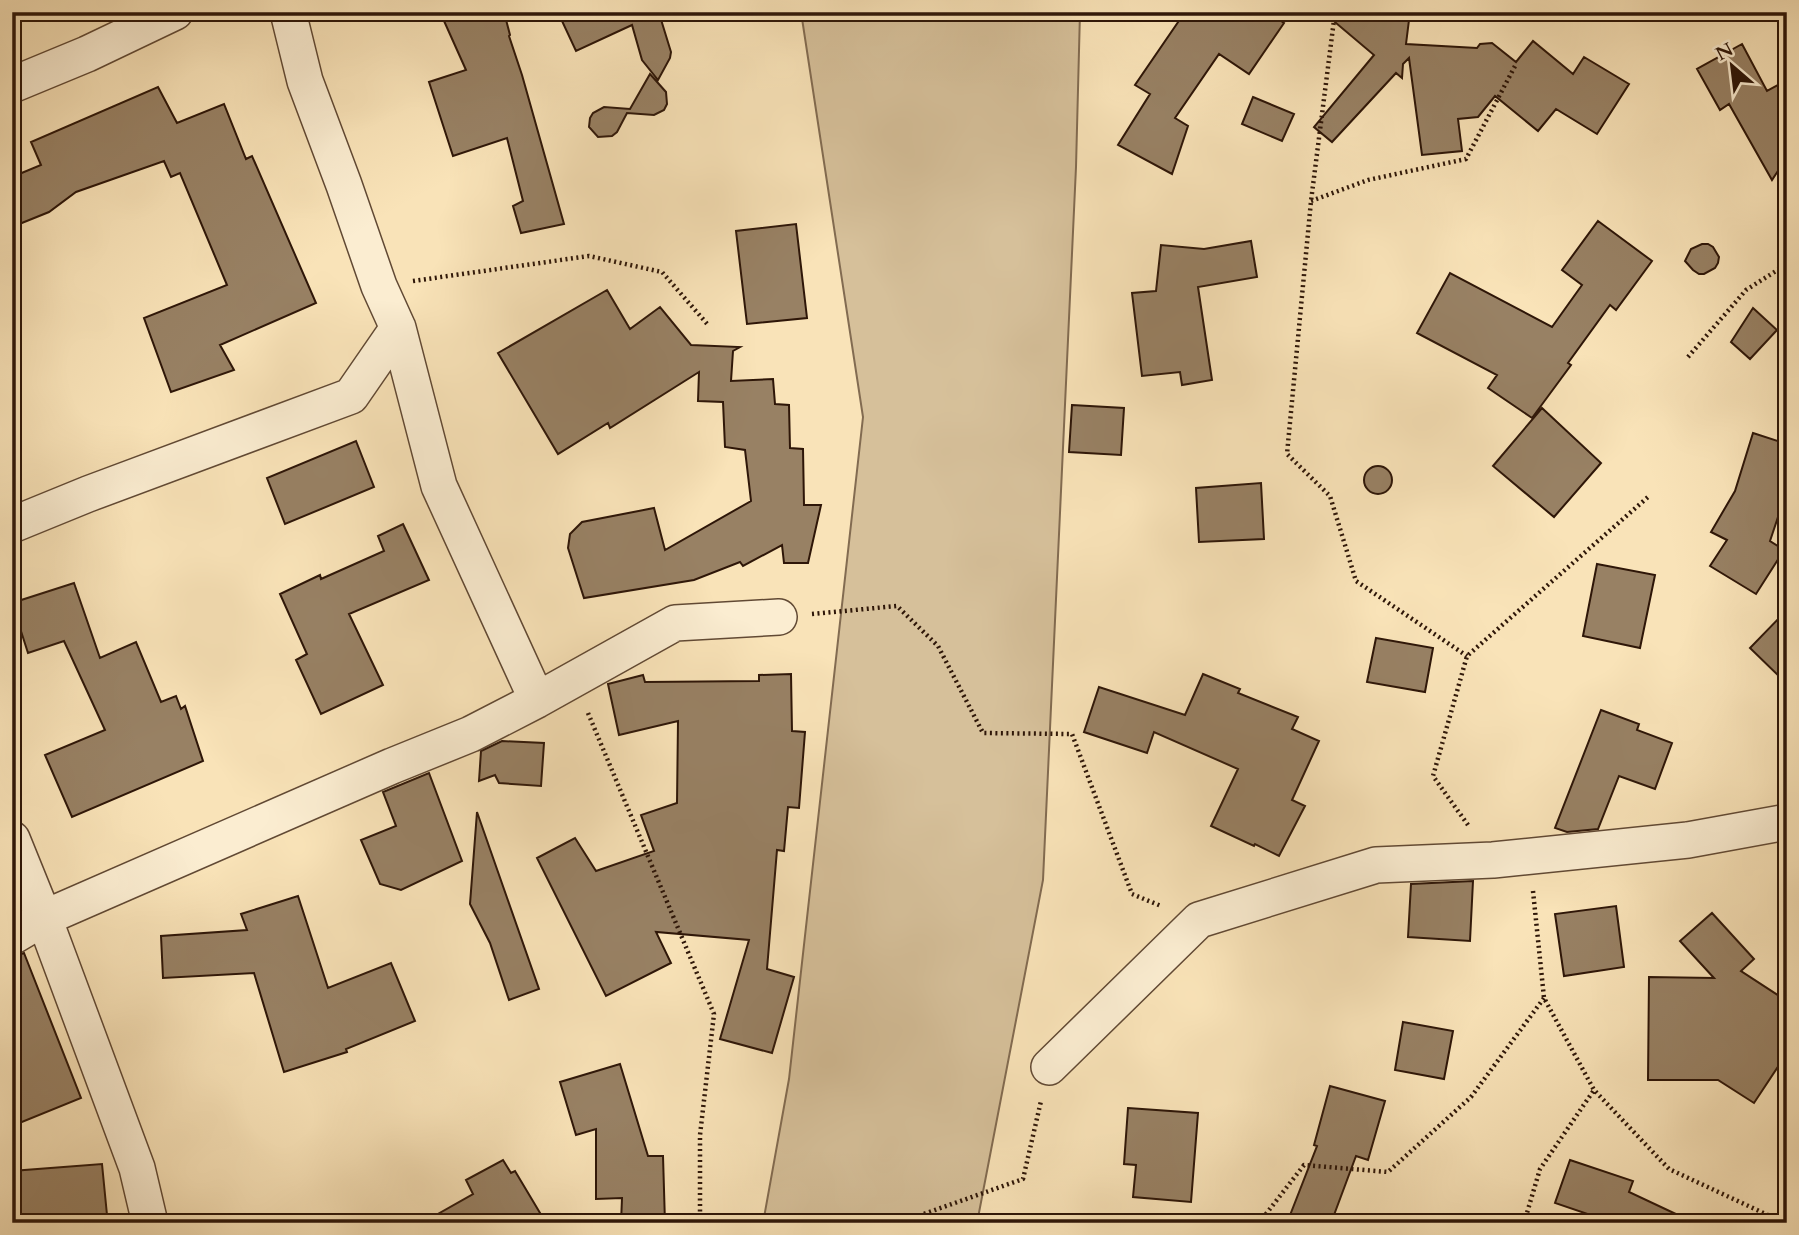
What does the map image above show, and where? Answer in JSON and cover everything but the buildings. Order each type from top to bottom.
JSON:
[{"type":"street","points":[[12,85],[88,54],[175,12]]},
{"type":"street","points":[[288,12],[305,80],[379,286],[398,328],[439,486],[537,700]]},
{"type":"street","points":[[12,525],[351,396],[398,328]]},
{"type":"street","points":[[12,937],[44,918],[471,734],[675,623],[779,617]]},
{"type":"street","points":[[1049,1067],[1199,920],[1376,864],[1493,860],[1688,840],[1787,822]]},
{"type":"street","points":[[12,838],[137,1168],[150,1223]]},
{"type":"path","points":[[1335,12],[1311,201],[1287,454],[1330,496],[1356,581],[1468,656]]},
{"type":"path","points":[[1311,201],[1368,180],[1466,159],[1515,66]]},
{"type":"path","points":[[379,286],[589,256],[662,271],[709,326]]},
{"type":"path","points":[[1688,357],[1746,290],[1787,264]]},
{"type":"path","points":[[1493,860],[1433,776],[1468,656],[1648,497]]},
{"type":"path","points":[[779,617],[897,606],[939,646],[984,733],[1073,734],[1132,894],[1199,920]]},
{"type":"path","points":[[537,700],[588,712],[714,1014],[700,1135],[700,1223]]},
{"type":"path","points":[[1530,856],[1544,998],[1594,1090],[1669,1169],[1785,1223]]},
{"type":"path","points":[[1259,1223],[1304,1165],[1388,1172],[1471,1097],[1544,998]]},
{"type":"path","points":[[898,1223],[1023,1178],[1049,1067]]},
{"type":"path","points":[[1524,1223],[1540,1168],[1594,1090]]},
{"type":"shaded area","points":[[801,12],[1080,12],[1076,167],[1043,880],[977,1223],[763,1223],[789,1079],[863,417]]}]
